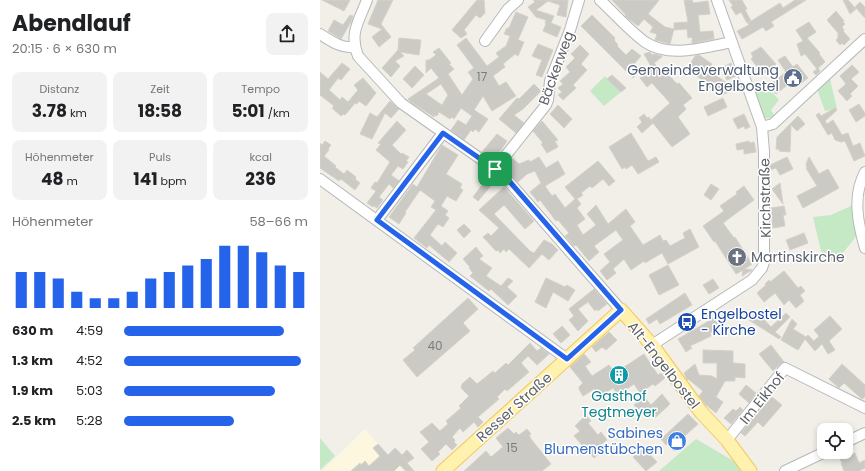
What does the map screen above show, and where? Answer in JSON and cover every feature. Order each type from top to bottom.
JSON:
[{"type":"main road","name":"Alt-Engelbostel","points":[[621,310],[652,345],[700,412],[727,440],[750,471]]},
{"type":"main road","name":"Resser Straße","points":[[443,471],[621,310]]},
{"type":"street","points":[[320,34],[338,44],[350,48],[355,47],[355,30],[367,0]]},
{"type":"street","points":[[485,41],[508,9],[518,0]]},
{"type":"street","name":"Bäckerweg","points":[[495,169],[546,105],[550,81],[570,30],[579,0]]},
{"type":"street","points":[[600,0],[646,43],[658,48],[669,51],[682,51],[732,42]]},
{"type":"street","name":"Kirchstraße","points":[[652,345],[752,280],[762,268],[765,255],[764,152],[762,127],[717,0]]},
{"type":"street","points":[[762,127],[773,124],[865,39]]},
{"type":"street","name":"Alt-Engelbostel","points":[[355,47],[358,56],[401,103],[495,169],[510,182],[621,310]]},
{"type":"street","points":[[377,220],[443,133]]},
{"type":"street","points":[[865,172],[859,189],[858,204],[860,231],[865,248]]},
{"type":"street","points":[[320,179],[567,359]]},
{"type":"street","name":"Im Eikhof","points":[[727,440],[785,368],[865,408]]},
{"type":"street","points":[[853,439],[865,433]]},
{"type":"street","points":[[785,471],[817,456]]},
{"type":"shaded area","points":[[365,429],[403,471],[322,471]]},
{"type":"green space","points":[[605,76],[621,92],[604,106],[590,91]]},
{"type":"green space","points":[[830,79],[837,109],[825,111],[817,89],[822,80]]},
{"type":"green space","points":[[767,86],[779,100],[771,110],[774,115],[770,118],[765,118],[762,115],[753,91]]},
{"type":"green space","points":[[853,205],[858,234],[835,263],[822,255],[813,217],[831,215]]},
{"type":"green space","points":[[320,438],[335,456],[320,470]]},
{"type":"green space","points":[[696,439],[737,463],[743,471],[659,471]]},
{"type":"building","points":[[322,0],[350,0],[344,11]]},
{"type":"building","points":[[378,0],[393,0],[381,24],[391,37],[379,47],[372,37],[382,29],[368,24]]},
{"type":"building","points":[[477,0],[484,0],[485,13],[480,18],[476,15],[464,30],[467,34],[461,38],[452,30]]},
{"type":"building","points":[[533,0],[568,0],[566,17],[557,15],[560,5],[548,1],[536,10],[554,16],[551,23],[561,27],[557,37],[543,31],[546,20],[536,17],[528,7],[535,2]]},
{"type":"building","points":[[612,0],[659,0],[648,14],[665,27],[674,29],[670,44],[655,40],[657,34],[650,32],[653,27],[644,19],[638,26],[625,16],[626,15]]},
{"type":"building","points":[[684,0],[692,0],[693,3],[708,1],[710,14],[698,15],[700,32],[713,31],[714,39],[692,43],[692,37],[688,38],[687,29],[674,30],[674,23],[688,22]]},
{"type":"building","points":[[729,0],[742,0],[751,21],[747,23],[741,12],[736,15]]},
{"type":"building","points":[[795,0],[806,0],[771,22],[774,26],[766,31],[763,27],[742,39],[737,31],[749,25],[748,23],[780,3],[783,8]]},
{"type":"building","points":[[843,0],[848,0],[856,9],[850,14]]},
{"type":"building","points":[[860,2],[865,7],[865,18],[855,7]]},
{"type":"building","points":[[836,11],[844,21],[843,22],[845,24],[842,27],[844,30],[843,31],[850,39],[844,45],[842,43],[840,45],[836,40],[838,38],[838,33],[827,20]]},
{"type":"building","points":[[516,12],[528,17],[518,40],[524,42],[518,56],[515,54],[503,64],[505,67],[493,76],[499,86],[506,82],[516,96],[492,111],[483,96],[474,110],[488,119],[479,132],[475,129],[473,132],[471,130],[464,140],[451,130],[458,120],[466,125],[472,116],[461,108],[454,119],[452,117],[450,119],[439,112],[437,116],[435,115],[434,117],[408,99],[439,78],[431,68],[426,73],[426,60],[429,60],[436,55],[433,52],[439,48],[454,69],[448,74],[462,95],[473,79],[468,72],[474,68],[457,45],[466,38],[487,66],[499,57],[496,53],[506,46],[510,36],[504,34],[507,28],[509,28]],"holes":[[[441,84],[448,95],[442,105],[426,94]]]},
{"type":"building","points":[[350,15],[353,16],[351,22],[341,39],[328,31],[334,20],[343,25]]},
{"type":"building","points":[[592,15],[615,38],[614,40],[618,45],[617,46],[626,55],[632,49],[641,56],[633,65],[639,72],[633,78],[581,26]]},
{"type":"building","points":[[809,22],[816,32],[807,38],[820,53],[819,54],[825,62],[818,68],[820,71],[816,75],[813,72],[817,69],[805,54],[801,56],[797,44],[803,41],[796,30]]},
{"type":"building","points":[[399,38],[421,40],[419,55],[400,52],[404,56],[395,61],[400,66],[391,77],[382,68],[398,50]]},
{"type":"building","points":[[538,44],[553,50],[542,77],[536,75],[542,60],[532,56]]},
{"type":"building","points":[[580,45],[589,54],[581,64],[587,70],[573,85],[576,88],[563,100],[558,95],[562,92],[558,88],[563,84],[560,81],[570,72],[566,67],[575,58],[571,54]]},
{"type":"building","points":[[761,47],[776,64],[763,74],[751,59],[753,57],[751,53]]},
{"type":"building","points":[[650,52],[652,55],[662,56],[654,63],[663,73],[665,71],[677,84],[679,83],[692,98],[683,105],[686,109],[678,117],[690,134],[672,147],[653,123],[642,133],[637,127],[642,122],[639,118],[644,114],[651,120],[670,103],[652,83],[647,87],[640,78],[652,68],[644,54]]},
{"type":"building","points":[[699,55],[712,64],[703,76],[711,73],[710,71],[735,89],[722,95],[715,81],[710,88],[700,81],[701,79],[687,69],[695,56]]},
{"type":"building","name":"Gemeindeverwaltung Engelbostel","points":[[785,56],[793,67],[797,64],[808,78],[800,84],[795,79],[776,94],[770,85],[786,72],[778,60]]},
{"type":"building","points":[[342,63],[350,69],[341,80],[338,78],[329,90],[340,100],[342,97],[348,102],[358,90],[354,85],[363,78],[376,93],[366,106],[359,101],[357,104],[355,103],[345,115],[343,114],[341,116],[332,108],[334,106],[320,95],[320,72],[328,79]]},
{"type":"building","points":[[731,63],[736,76],[727,80],[721,68]]},
{"type":"building","points":[[852,65],[859,72],[851,79],[858,86],[850,94],[852,96],[847,101],[838,91],[846,84],[840,76]]},
{"type":"building","points":[[415,66],[424,75],[412,88],[403,79]]},
{"type":"building","points":[[612,75],[626,88],[621,92],[607,79]]},
{"type":"building","points":[[534,84],[541,91],[523,109],[514,115],[524,123],[516,133],[499,119],[517,98],[519,99]]},
{"type":"building","points":[[723,98],[727,107],[708,116],[704,107]]},
{"type":"building","points":[[390,101],[399,109],[391,118],[385,113],[372,139],[360,134],[370,113],[377,117]]},
{"type":"building","points":[[859,104],[865,113],[865,116],[856,122],[849,110]]},
{"type":"building","points":[[558,105],[572,119],[564,128],[550,114]]},
{"type":"building","points":[[835,108],[837,110],[825,121],[827,124],[833,120],[842,135],[848,133],[853,146],[860,143],[865,156],[854,161],[845,141],[841,142],[835,140],[832,133],[828,135],[816,115],[819,113],[821,116]]},
{"type":"building","points":[[744,114],[750,127],[745,129],[744,126],[738,129],[733,119]]},
{"type":"building","points":[[798,116],[805,124],[797,131],[791,125],[790,152],[779,151],[779,149],[776,149],[777,137]]},
{"type":"building","points":[[397,121],[406,130],[392,145],[401,154],[402,153],[409,157],[406,161],[408,162],[403,169],[398,166],[391,175],[399,181],[393,188],[389,184],[379,197],[383,200],[377,208],[374,206],[373,207],[367,203],[376,191],[371,188],[375,182],[377,183],[390,162],[376,150],[381,144],[378,143]]},
{"type":"building","points":[[542,121],[558,140],[555,141],[558,147],[547,153],[541,144],[543,143],[533,131]]},
{"type":"building","points":[[631,133],[648,161],[656,157],[659,162],[638,174],[632,165],[626,169],[625,167],[622,169],[609,147]]},
{"type":"building","points":[[497,134],[507,141],[494,160],[482,152]]},
{"type":"building","points":[[325,141],[331,145],[324,156],[344,174],[347,170],[356,177],[355,179],[360,183],[355,190],[341,179],[339,181],[320,168],[320,143],[322,145]]},
{"type":"building","points":[[749,141],[749,143],[754,142],[756,152],[744,154],[744,149],[737,150],[736,144]]},
{"type":"building","points":[[442,145],[458,155],[446,174],[462,184],[460,188],[463,190],[456,201],[447,196],[441,206],[448,211],[445,215],[449,218],[443,227],[438,224],[430,235],[442,246],[445,242],[457,253],[449,262],[429,245],[427,248],[414,238],[436,210],[431,207],[435,201],[420,190],[405,212],[406,213],[399,224],[389,217],[413,184],[417,187]]},
{"type":"building","points":[[539,157],[546,168],[558,161],[565,174],[545,186],[552,196],[555,194],[565,208],[575,199],[565,187],[598,161],[615,181],[609,186],[603,179],[592,188],[590,186],[581,193],[583,195],[577,199],[581,204],[577,208],[585,219],[577,225],[583,235],[596,225],[587,214],[596,205],[608,224],[626,209],[635,222],[630,226],[643,245],[660,235],[663,241],[666,240],[670,246],[685,238],[683,233],[690,229],[699,247],[668,264],[662,253],[645,263],[644,261],[631,270],[624,259],[613,269],[616,273],[607,280],[600,271],[610,262],[604,254],[623,240],[616,230],[594,246],[599,252],[589,261],[576,245],[574,246],[565,236],[569,233],[558,220],[556,221],[540,200],[538,202],[530,192],[541,183],[535,171],[527,174],[518,182],[504,168],[512,158],[519,164],[529,160],[530,162]]},
{"type":"building","points":[[787,157],[793,169],[780,175],[776,168],[770,170],[770,165]]},
{"type":"building","points":[[809,157],[819,174],[828,169],[839,188],[803,208],[797,196],[817,186],[806,168]]},
{"type":"building","points":[[487,173],[495,181],[478,201],[473,197],[482,185],[479,182]]},
{"type":"building","points":[[780,183],[783,204],[772,189]]},
{"type":"building","points":[[711,184],[719,189],[711,200],[704,195]]},
{"type":"building","points":[[744,186],[754,200],[723,223],[734,238],[735,237],[752,264],[745,269],[752,270],[742,276],[743,270],[736,274],[715,241],[714,242],[703,226],[724,211],[720,206],[737,194],[736,192]]},
{"type":"building","points":[[504,187],[534,221],[525,229],[504,205],[494,214],[530,251],[534,253],[544,240],[552,244],[558,250],[549,260],[542,254],[529,268],[509,249],[506,252],[504,249],[500,253],[498,250],[496,251],[483,237],[488,233],[491,236],[499,228],[479,210]]},
{"type":"building","points":[[784,206],[786,215],[783,215],[785,226],[773,228],[771,208]]},
{"type":"building","points":[[464,224],[471,231],[464,238],[457,230]]},
{"type":"building","points":[[804,233],[808,243],[790,250],[786,240]]},
{"type":"building","points":[[476,247],[483,256],[479,259],[492,268],[486,276],[501,286],[508,278],[513,281],[507,287],[517,296],[508,305],[491,289],[489,291],[470,276],[473,273],[463,259]]},
{"type":"building","points":[[668,265],[679,285],[659,295],[649,275]]},
{"type":"building","points":[[784,271],[798,288],[801,286],[805,291],[800,295],[804,301],[796,308],[789,300],[784,305],[775,293],[764,302],[757,293],[769,280],[770,282]]},
{"type":"building","points":[[546,278],[565,287],[567,285],[575,290],[568,301],[553,292],[546,308],[535,302]]},
{"type":"building","points":[[713,279],[719,288],[709,294],[703,285]]},
{"type":"building","points":[[594,289],[607,304],[598,311],[597,309],[595,311],[588,302],[578,309],[588,321],[578,331],[569,320],[574,316],[569,309]]},
{"type":"building","points":[[685,293],[692,305],[660,324],[657,319],[649,324],[646,319]]},
{"type":"building","points":[[468,298],[478,309],[463,323],[470,331],[417,377],[403,360],[415,350],[413,348]]},
{"type":"building","points":[[757,312],[771,327],[786,313],[790,317],[775,332],[781,337],[779,339],[749,320]]},
{"type":"building","points":[[830,316],[842,329],[829,341],[835,350],[828,354],[822,344],[815,351],[805,339],[798,350],[781,340],[792,319],[797,324],[793,329],[806,337],[808,335],[814,341],[819,336],[814,330]]},
{"type":"building","points":[[714,318],[719,327],[710,333],[711,336],[690,346],[692,348],[686,352],[678,339]]},
{"type":"building","points":[[562,326],[570,335],[561,343],[553,334]]},
{"type":"building","points":[[609,332],[617,340],[606,350],[602,347],[596,352],[592,347]]},
{"type":"building","points":[[530,343],[537,351],[541,348],[549,354],[537,365],[528,356],[521,363],[529,372],[507,391],[505,389],[497,397],[499,399],[478,417],[483,422],[478,427],[474,422],[463,432],[460,428],[452,437],[457,445],[452,450],[446,444],[438,452],[440,454],[432,461],[421,449],[429,442],[420,432],[432,423],[440,431],[448,424],[446,421],[461,408],[459,406],[469,396],[461,388],[462,384],[470,377],[477,384],[493,371],[495,373],[506,363],[508,365]]},
{"type":"building","points":[[771,345],[784,362],[773,371],[759,354]]},
{"type":"building","points":[[703,350],[733,351],[733,363],[745,364],[745,378],[735,377],[735,381],[725,381],[716,397],[723,402],[716,413],[705,404],[699,396],[703,391],[688,379],[687,380],[684,373],[695,364],[699,375],[712,376],[717,379],[717,363],[703,363]]},
{"type":"building","name":"Gasthof Tegtmeyer","points":[[584,354],[591,362],[585,366],[592,376],[609,365],[615,373],[644,354],[658,375],[661,373],[665,378],[655,386],[653,384],[640,393],[634,384],[618,395],[613,388],[599,397],[594,389],[583,396],[579,387],[583,383],[570,367]]},
{"type":"building","points":[[842,364],[865,385],[865,397],[862,399],[844,383],[839,388],[829,379]]},
{"type":"building","points":[[746,385],[756,393],[749,403],[739,394]]},
{"type":"building","points":[[662,394],[670,404],[655,418],[648,409],[644,413],[640,408],[638,410],[634,405],[644,397],[651,405]]},
{"type":"building","points":[[772,397],[782,405],[763,427],[758,422],[745,436],[741,433]]},
{"type":"building","points":[[740,407],[743,410],[731,424],[724,418],[733,409],[736,411]]},
{"type":"building","points":[[688,414],[698,424],[679,441],[682,444],[674,451],[668,443],[666,445],[661,439]]},
{"type":"building","points":[[586,415],[591,421],[588,423],[598,435],[601,432],[607,440],[599,446],[603,450],[594,458],[574,436],[580,431],[575,426]]},
{"type":"building","points":[[508,428],[514,434],[516,432],[519,435],[527,429],[531,434],[529,435],[531,439],[551,464],[542,471],[464,471],[486,451],[491,457],[503,447],[496,438]]},
{"type":"building","points":[[378,444],[388,455],[395,448],[402,455],[407,450],[414,458],[407,463],[414,471],[406,471],[400,465],[394,471],[351,471],[360,463],[361,465],[365,461],[369,466],[380,456],[373,448]]},
{"type":"building","points":[[644,448],[657,462],[646,471],[633,457]]},
{"type":"building","points":[[855,453],[859,463],[865,460],[865,468],[859,471],[844,471],[840,459],[853,459],[853,454]]},
{"type":"place","name":"Gemeindeverwaltung Engelbostel","points":[[793,78]]},
{"type":"place","name":"Martinskirche","points":[[737,257]]},
{"type":"place","name":"Engelbostel - Kirche","points":[[687,322]]},
{"type":"place","name":"Gasthof Tegtmeyer","points":[[619,375]]},
{"type":"place","name":"Sabines Blumenstübchen","points":[[677,441]]},
{"type":"route","points":[[443,133],[495,169],[510,182],[621,310],[567,359],[377,220],[443,133]]}]
